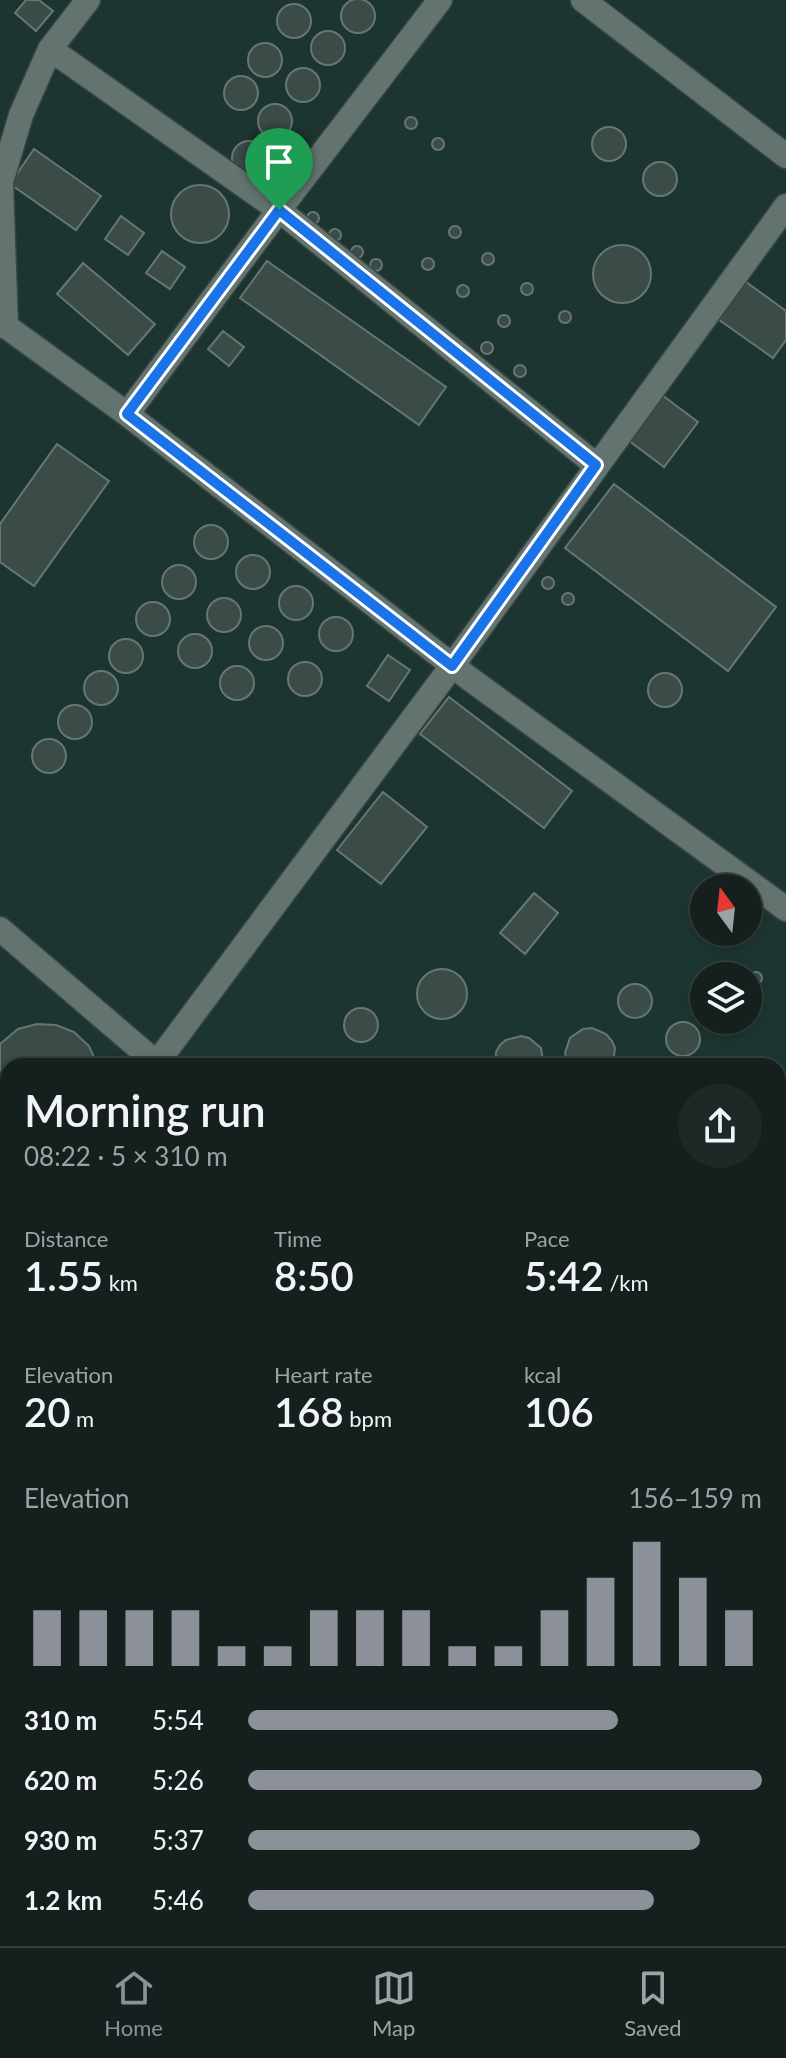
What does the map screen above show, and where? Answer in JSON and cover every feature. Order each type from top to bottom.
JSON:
[{"type":"street","points":[[88,0],[50,49],[21,115],[1,182],[3,324],[127,414],[452,666],[786,909]]},
{"type":"street","points":[[127,414],[440,0]]},
{"type":"street","points":[[583,0],[786,156]]},
{"type":"street","points":[[50,49],[279,210],[596,465]]},
{"type":"street","points":[[163,1058],[786,206]]},
{"type":"street","points":[[0,929],[150,1058]]},
{"type":"shaded area","points":[[0,0],[786,0],[786,1058],[0,1058]]},
{"type":"building","points":[[358,-1],[370,4],[375,16],[370,28],[358,33],[346,28],[341,16],[346,4]]},
{"type":"building","points":[[26,0],[39,0],[53,11],[36,31],[15,13]]},
{"type":"building","points":[[294,4],[306,9],[311,21],[306,33],[294,38],[282,33],[277,21],[282,9]]},
{"type":"building","points":[[328,31],[340,36],[345,48],[340,60],[328,65],[316,60],[311,48],[316,36]]},
{"type":"building","points":[[265,43],[277,48],[282,60],[277,72],[265,77],[253,72],[248,60],[253,48]]},
{"type":"building","points":[[303,68],[315,73],[320,85],[315,97],[303,102],[291,97],[286,85],[291,73]]},
{"type":"building","points":[[241,76],[253,81],[258,93],[253,105],[241,110],[229,105],[224,93],[229,81]]},
{"type":"building","points":[[275,104],[287,109],[292,121],[287,133],[275,138],[263,133],[258,121],[263,109]]},
{"type":"building","points":[[406,118],[416,118],[416,128],[406,128]]},
{"type":"building","points":[[609,127],[621,132],[626,144],[621,156],[609,161],[597,156],[592,144],[597,132]]},
{"type":"building","points":[[433,139],[443,139],[443,149],[433,149]]},
{"type":"building","points":[[249,141],[261,146],[266,158],[261,170],[249,175],[237,170],[232,158],[237,146]]},
{"type":"building","points":[[34,149],[101,196],[76,230],[10,184]]},
{"type":"building","points":[[660,162],[672,167],[677,179],[672,191],[660,196],[648,191],[643,179],[648,167]]},
{"type":"building","points":[[200,185],[221,193],[229,214],[221,235],[200,243],[179,235],[171,214],[179,193]]},
{"type":"building","points":[[313,212],[319,218],[313,224],[307,218]]},
{"type":"building","points":[[121,216],[144,233],[128,255],[105,239]]},
{"type":"building","points":[[450,227],[460,227],[460,237],[450,237]]},
{"type":"building","points":[[335,229],[341,235],[335,241],[329,235]]},
{"type":"building","points":[[622,245],[643,253],[651,274],[643,295],[622,303],[601,295],[593,274],[601,253]]},
{"type":"building","points":[[357,246],[363,252],[357,258],[351,252]]},
{"type":"building","points":[[162,251],[185,267],[170,289],[146,273]]},
{"type":"building","points":[[483,254],[493,254],[493,264],[483,264]]},
{"type":"building","points":[[376,259],[382,265],[376,271],[370,265]]},
{"type":"building","points":[[423,259],[433,259],[433,269],[423,269]]},
{"type":"building","points":[[267,261],[446,387],[419,425],[240,298]]},
{"type":"building","points":[[83,263],[155,324],[128,355],[57,294]]},
{"type":"building","points":[[742,279],[786,311],[786,340],[773,358],[715,317]]},
{"type":"building","points":[[527,283],[533,289],[527,295],[521,289]]},
{"type":"building","points":[[458,286],[468,286],[468,296],[458,296]]},
{"type":"building","points":[[560,312],[570,312],[570,322],[560,322]]},
{"type":"building","points":[[499,316],[509,316],[509,326],[499,326]]},
{"type":"building","points":[[223,331],[244,347],[229,366],[208,349]]},
{"type":"building","points":[[482,343],[492,343],[492,353],[482,353]]},
{"type":"building","points":[[515,366],[525,366],[525,376],[515,376]]},
{"type":"building","points":[[662,395],[698,422],[664,467],[628,440]]},
{"type":"building","points":[[57,444],[109,481],[34,586],[0,562],[0,524]]},
{"type":"building","points":[[614,484],[776,607],[728,671],[565,548]]},
{"type":"building","points":[[211,525],[223,530],[228,542],[223,554],[211,559],[199,554],[194,542],[199,530]]},
{"type":"building","points":[[253,555],[265,560],[270,572],[265,584],[253,589],[241,584],[236,572],[241,560]]},
{"type":"building","points":[[179,565],[191,570],[196,582],[191,594],[179,599],[167,594],[162,582],[167,570]]},
{"type":"building","points":[[543,578],[553,578],[553,588],[543,588]]},
{"type":"building","points":[[296,586],[308,591],[313,603],[308,615],[296,620],[284,615],[279,603],[284,591]]},
{"type":"building","points":[[563,594],[573,594],[573,604],[563,604]]},
{"type":"building","points":[[224,598],[236,603],[241,615],[236,627],[224,632],[212,627],[207,615],[212,603]]},
{"type":"building","points":[[153,602],[165,607],[170,619],[165,631],[153,636],[141,631],[136,619],[141,607]]},
{"type":"building","points":[[336,617],[348,622],[353,634],[348,646],[336,651],[324,646],[319,634],[324,622]]},
{"type":"building","points":[[266,626],[278,631],[283,643],[278,655],[266,660],[254,655],[249,643],[254,631]]},
{"type":"building","points":[[195,634],[207,639],[212,651],[207,663],[195,668],[183,663],[178,651],[183,639]]},
{"type":"building","points":[[126,639],[138,644],[143,656],[138,668],[126,673],[114,668],[109,656],[114,644]]},
{"type":"building","points":[[388,655],[410,670],[389,701],[367,686]]},
{"type":"building","points":[[305,662],[317,667],[322,679],[317,691],[305,696],[293,691],[288,679],[293,667]]},
{"type":"building","points":[[237,666],[249,671],[254,683],[249,695],[237,700],[225,695],[220,683],[225,671]]},
{"type":"building","points":[[101,671],[113,676],[118,688],[113,700],[101,705],[89,700],[84,688],[89,676]]},
{"type":"building","points":[[665,673],[677,678],[682,690],[677,702],[665,707],[653,702],[648,690],[653,678]]},
{"type":"building","points":[[449,697],[572,791],[544,828],[420,734]]},
{"type":"building","points":[[75,705],[87,710],[92,722],[87,734],[75,739],[63,734],[58,722],[63,710]]},
{"type":"building","points":[[49,739],[61,744],[66,756],[61,768],[49,773],[37,768],[32,756],[37,744]]},
{"type":"building","points":[[383,792],[427,827],[381,884],[337,850]]},
{"type":"building","points":[[534,893],[558,913],[525,954],[500,933]]},
{"type":"building","points":[[442,969],[460,976],[467,994],[460,1012],[442,1019],[424,1012],[417,994],[424,976]]},
{"type":"building","points":[[635,984],[647,989],[652,1001],[647,1013],[635,1018],[623,1013],[618,1001],[623,989]]},
{"type":"building","points":[[361,1008],[373,1013],[378,1025],[373,1037],[361,1042],[349,1037],[344,1025],[349,1013]]},
{"type":"building","points":[[676,1023],[690,1023],[690,1034],[699,1034],[699,1046],[690,1055],[676,1055],[667,1046],[667,1032]]},
{"type":"building","points":[[37,1024],[56,1025],[74,1032],[89,1046],[94,1058],[0,1058],[0,1044],[18,1029]]},
{"type":"building","points":[[592,1028],[606,1034],[615,1048],[614,1058],[566,1058],[570,1038],[583,1029]]},
{"type":"building","points":[[521,1036],[529,1038],[541,1048],[543,1058],[496,1058],[500,1045]]},
{"type":"route","points":[[279,210],[596,465],[452,666],[127,414],[279,210]]}]
